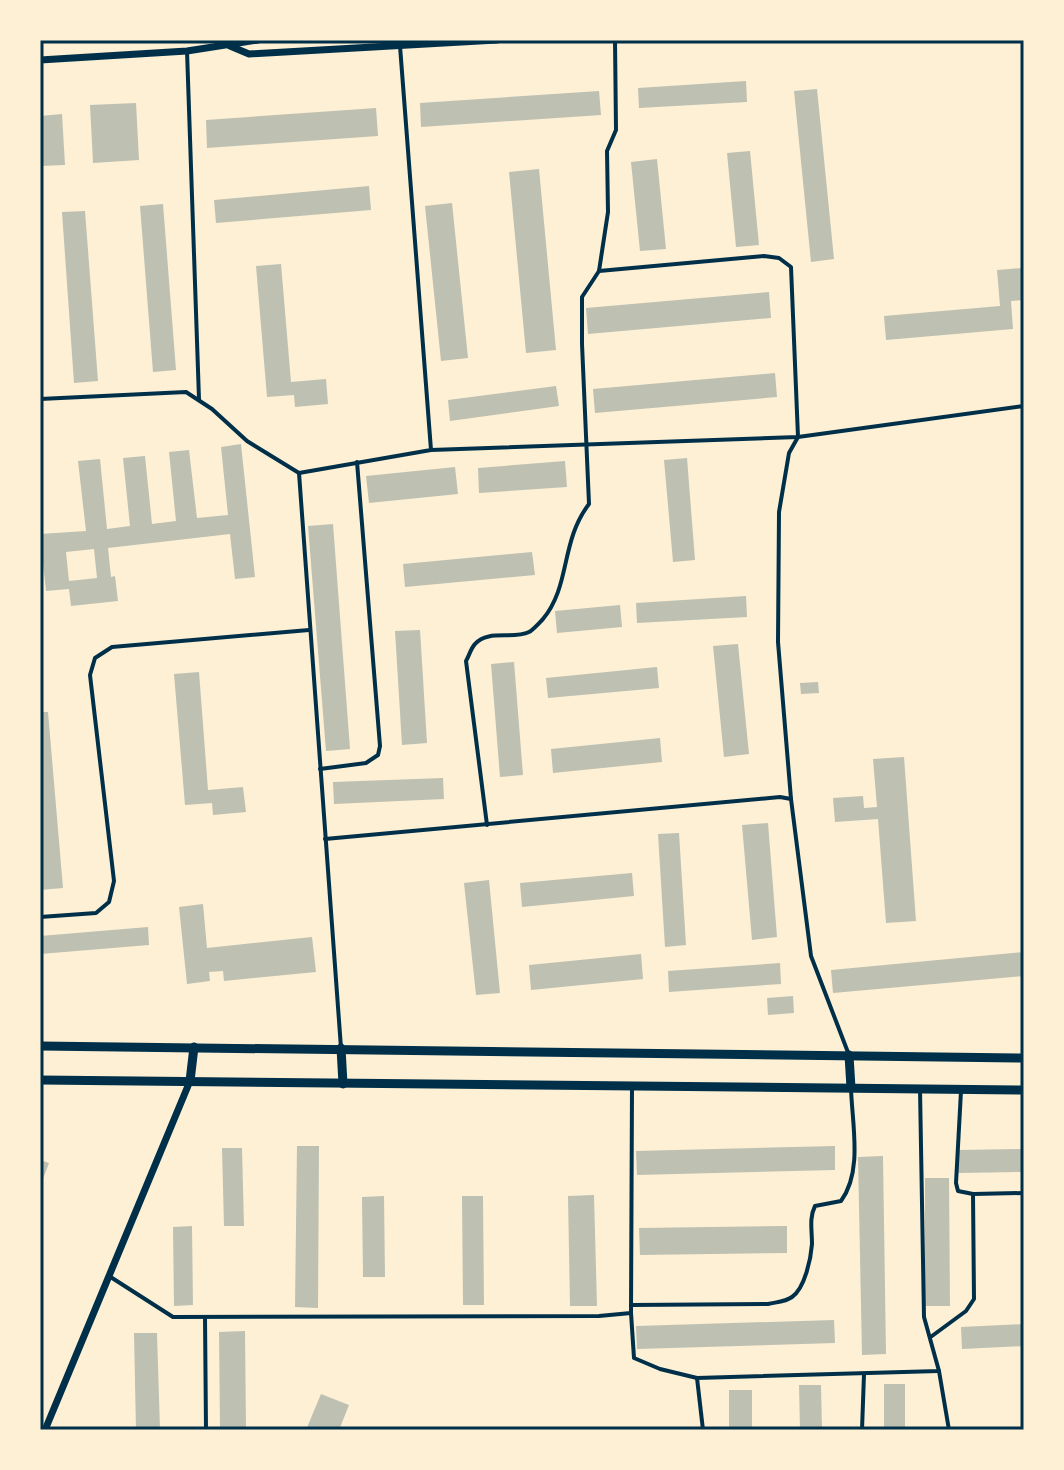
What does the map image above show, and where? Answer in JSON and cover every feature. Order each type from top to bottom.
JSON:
[{"type":"street","points":[[40,60],[187,51],[258,40]]},
{"type":"street","points":[[230,46],[249,54],[497,40]]},
{"type":"street","points":[[40,1046],[1024,1058]]},
{"type":"street","points":[[45,1430],[190,1081],[194,1047]]},
{"type":"street","points":[[341,1048],[343,1084]]},
{"type":"street","points":[[849,1055],[851,1088]]},
{"type":"street","points":[[40,1080],[1024,1090]]},
{"type":"lane","points":[[487,825],[466,661],[475,643],[490,636],[529,632],[544,617],[561,586],[568,543],[577,519],[589,504],[582,297],[599,271],[608,212],[607,151],[616,130],[615,40]]},
{"type":"lane","points":[[400,46],[431,450]]},
{"type":"lane","points":[[187,51],[199,399]]},
{"type":"lane","points":[[599,271],[764,256],[779,258],[791,267],[798,437],[789,453],[779,512],[778,642],[791,799],[811,956],[849,1055]]},
{"type":"lane","points":[[40,399],[186,392],[199,399],[247,441],[299,473],[431,450],[798,437],[1024,406]]},
{"type":"lane","points":[[320,769],[366,763],[378,755],[380,746],[357,462]]},
{"type":"lane","points":[[299,473],[341,1048]]},
{"type":"lane","points":[[40,917],[96,913],[109,902],[114,881],[90,675],[95,658],[112,647],[310,630]]},
{"type":"lane","points":[[325,839],[780,797],[791,799]]},
{"type":"lane","points":[[632,1086],[631,1313],[634,1358],[660,1369],[697,1378],[939,1371]]},
{"type":"lane","points":[[631,1305],[768,1304],[785,1301],[795,1295],[803,1281],[812,1247],[811,1215],[815,1206],[841,1201],[849,1191],[854,1173],[851,1088]]},
{"type":"lane","points":[[920,1089],[924,1317],[939,1371],[949,1430]]},
{"type":"lane","points":[[961,1089],[958,1191],[973,1194],[1024,1193]]},
{"type":"lane","points":[[931,1337],[966,1311],[974,1299],[973,1194]]},
{"type":"lane","points":[[109,1276],[173,1317],[599,1316],[631,1313]]},
{"type":"lane","points":[[205,1317],[206,1430]]},
{"type":"lane","points":[[862,1430],[864,1374]]},
{"type":"lane","points":[[697,1378],[703,1430]]},
{"type":"building","points":[[746,81],[747,102],[639,108],[638,88]]},
{"type":"building","points":[[817,89],[834,259],[811,262],[794,91]]},
{"type":"building","points":[[599,91],[601,115],[421,127],[420,103]]},
{"type":"building","points":[[136,103],[139,160],[93,163],[90,105]]},
{"type":"building","points":[[376,108],[378,136],[207,148],[206,120]]},
{"type":"building","points":[[62,114],[65,165],[40,166],[40,116]]},
{"type":"building","points":[[750,151],[759,245],[736,247],[727,153]]},
{"type":"building","points":[[657,159],[666,249],[640,251],[631,162]]},
{"type":"building","points":[[539,169],[556,350],[526,353],[509,172]]},
{"type":"building","points":[[369,186],[371,210],[216,223],[214,200]]},
{"type":"building","points":[[452,203],[468,358],[441,361],[425,206]]},
{"type":"building","points":[[163,204],[176,370],[153,372],[140,206]]},
{"type":"building","points":[[85,211],[98,381],[74,383],[62,212]]},
{"type":"building","points":[[281,264],[291,382],[326,379],[328,404],[295,407],[294,395],[267,397],[256,266]]},
{"type":"building","points":[[1022,268],[1024,300],[1011,301],[1013,329],[886,340],[884,316],[1000,306],[997,270]]},
{"type":"building","points":[[769,292],[771,318],[588,334],[586,308]]},
{"type":"building","points":[[775,373],[777,397],[595,413],[593,389]]},
{"type":"building","points":[[556,386],[559,406],[450,421],[448,400]]},
{"type":"building","points":[[241,444],[255,577],[235,579],[230,534],[108,548],[111,577],[115,576],[118,601],[71,606],[69,589],[46,591],[40,534],[86,531],[78,461],[100,459],[107,529],[130,526],[123,458],[145,456],[152,524],[176,521],[169,452],[189,450],[197,518],[228,515],[221,447]],"holes":[[[94,549],[97,578],[69,581],[66,552]]]},
{"type":"building","points":[[687,458],[695,560],[673,562],[664,460]]},
{"type":"building","points":[[565,461],[567,487],[479,493],[478,468]]},
{"type":"building","points":[[455,467],[458,494],[369,503],[366,476]]},
{"type":"building","points":[[333,524],[350,749],[326,751],[308,526]]},
{"type":"building","points":[[532,552],[535,575],[405,587],[403,564]]},
{"type":"building","points":[[746,596],[747,617],[637,623],[636,603]]},
{"type":"building","points":[[620,605],[622,627],[557,633],[555,611]]},
{"type":"building","points":[[420,630],[427,743],[402,745],[395,631]]},
{"type":"building","points":[[738,644],[749,754],[724,757],[713,646]]},
{"type":"building","points":[[514,662],[523,775],[500,777],[491,664]]},
{"type":"building","points":[[657,667],[659,688],[548,698],[546,678]]},
{"type":"building","points":[[199,672],[208,790],[243,787],[246,812],[213,815],[212,803],[185,805],[174,674]]},
{"type":"building","points":[[818,682],[819,693],[801,694],[800,683]]},
{"type":"building","points":[[40,712],[48,712],[63,888],[40,890]]},
{"type":"building","points":[[660,738],[662,762],[553,773],[551,749]]},
{"type":"building","points":[[904,757],[916,921],[886,923],[878,819],[835,822],[833,798],[863,796],[864,808],[877,807],[873,759]]},
{"type":"building","points":[[443,778],[444,799],[334,804],[333,782]]},
{"type":"building","points":[[768,823],[777,937],[752,940],[742,825]]},
{"type":"building","points":[[679,833],[686,945],[665,947],[658,834]]},
{"type":"building","points":[[632,873],[634,896],[522,907],[520,883]]},
{"type":"building","points":[[489,880],[500,993],[476,995],[464,883]]},
{"type":"building","points":[[203,904],[207,948],[312,937],[316,972],[224,981],[223,971],[209,972],[210,981],[187,984],[179,907]]},
{"type":"building","points":[[148,927],[149,945],[40,954],[40,936]]},
{"type":"building","points":[[1024,952],[1024,976],[833,993],[831,970]]},
{"type":"building","points":[[641,954],[643,979],[531,990],[529,965]]},
{"type":"building","points":[[780,963],[781,984],[669,992],[668,971]]},
{"type":"building","points":[[793,996],[794,1013],[768,1015],[767,998]]},
{"type":"building","points":[[297,1146],[319,1146],[318,1308],[295,1307]]},
{"type":"building","points":[[835,1146],[835,1170],[637,1175],[636,1151]]},
{"type":"building","points":[[222,1148],[242,1148],[244,1226],[224,1226]]},
{"type":"building","points":[[1024,1149],[1024,1172],[958,1173],[957,1150]]},
{"type":"building","points":[[883,1156],[886,1354],[862,1355],[858,1157]]},
{"type":"building","points":[[40,1160],[49,1163],[40,1187]]},
{"type":"building","points":[[925,1178],[949,1178],[950,1306],[925,1306]]},
{"type":"building","points":[[594,1195],[597,1306],[570,1306],[568,1196]]},
{"type":"building","points":[[384,1196],[385,1277],[363,1277],[362,1197]]},
{"type":"building","points":[[462,1196],[483,1196],[484,1305],[463,1305]]},
{"type":"building","points":[[192,1226],[193,1305],[174,1306],[173,1227]]},
{"type":"building","points":[[787,1226],[787,1253],[640,1255],[639,1228]]},
{"type":"building","points":[[834,1320],[835,1343],[637,1349],[636,1326]]},
{"type":"building","points":[[1024,1324],[1024,1346],[962,1349],[961,1327]]},
{"type":"building","points":[[245,1331],[246,1430],[220,1430],[219,1332]]},
{"type":"building","points":[[134,1333],[157,1333],[160,1430],[136,1430]]},
{"type":"building","points":[[884,1384],[905,1384],[905,1430],[884,1430]]},
{"type":"building","points":[[799,1385],[821,1385],[822,1430],[800,1430]]},
{"type":"building","points":[[729,1390],[752,1390],[752,1430],[729,1430]]},
{"type":"building","points":[[321,1394],[349,1405],[339,1430],[306,1430]]}]
